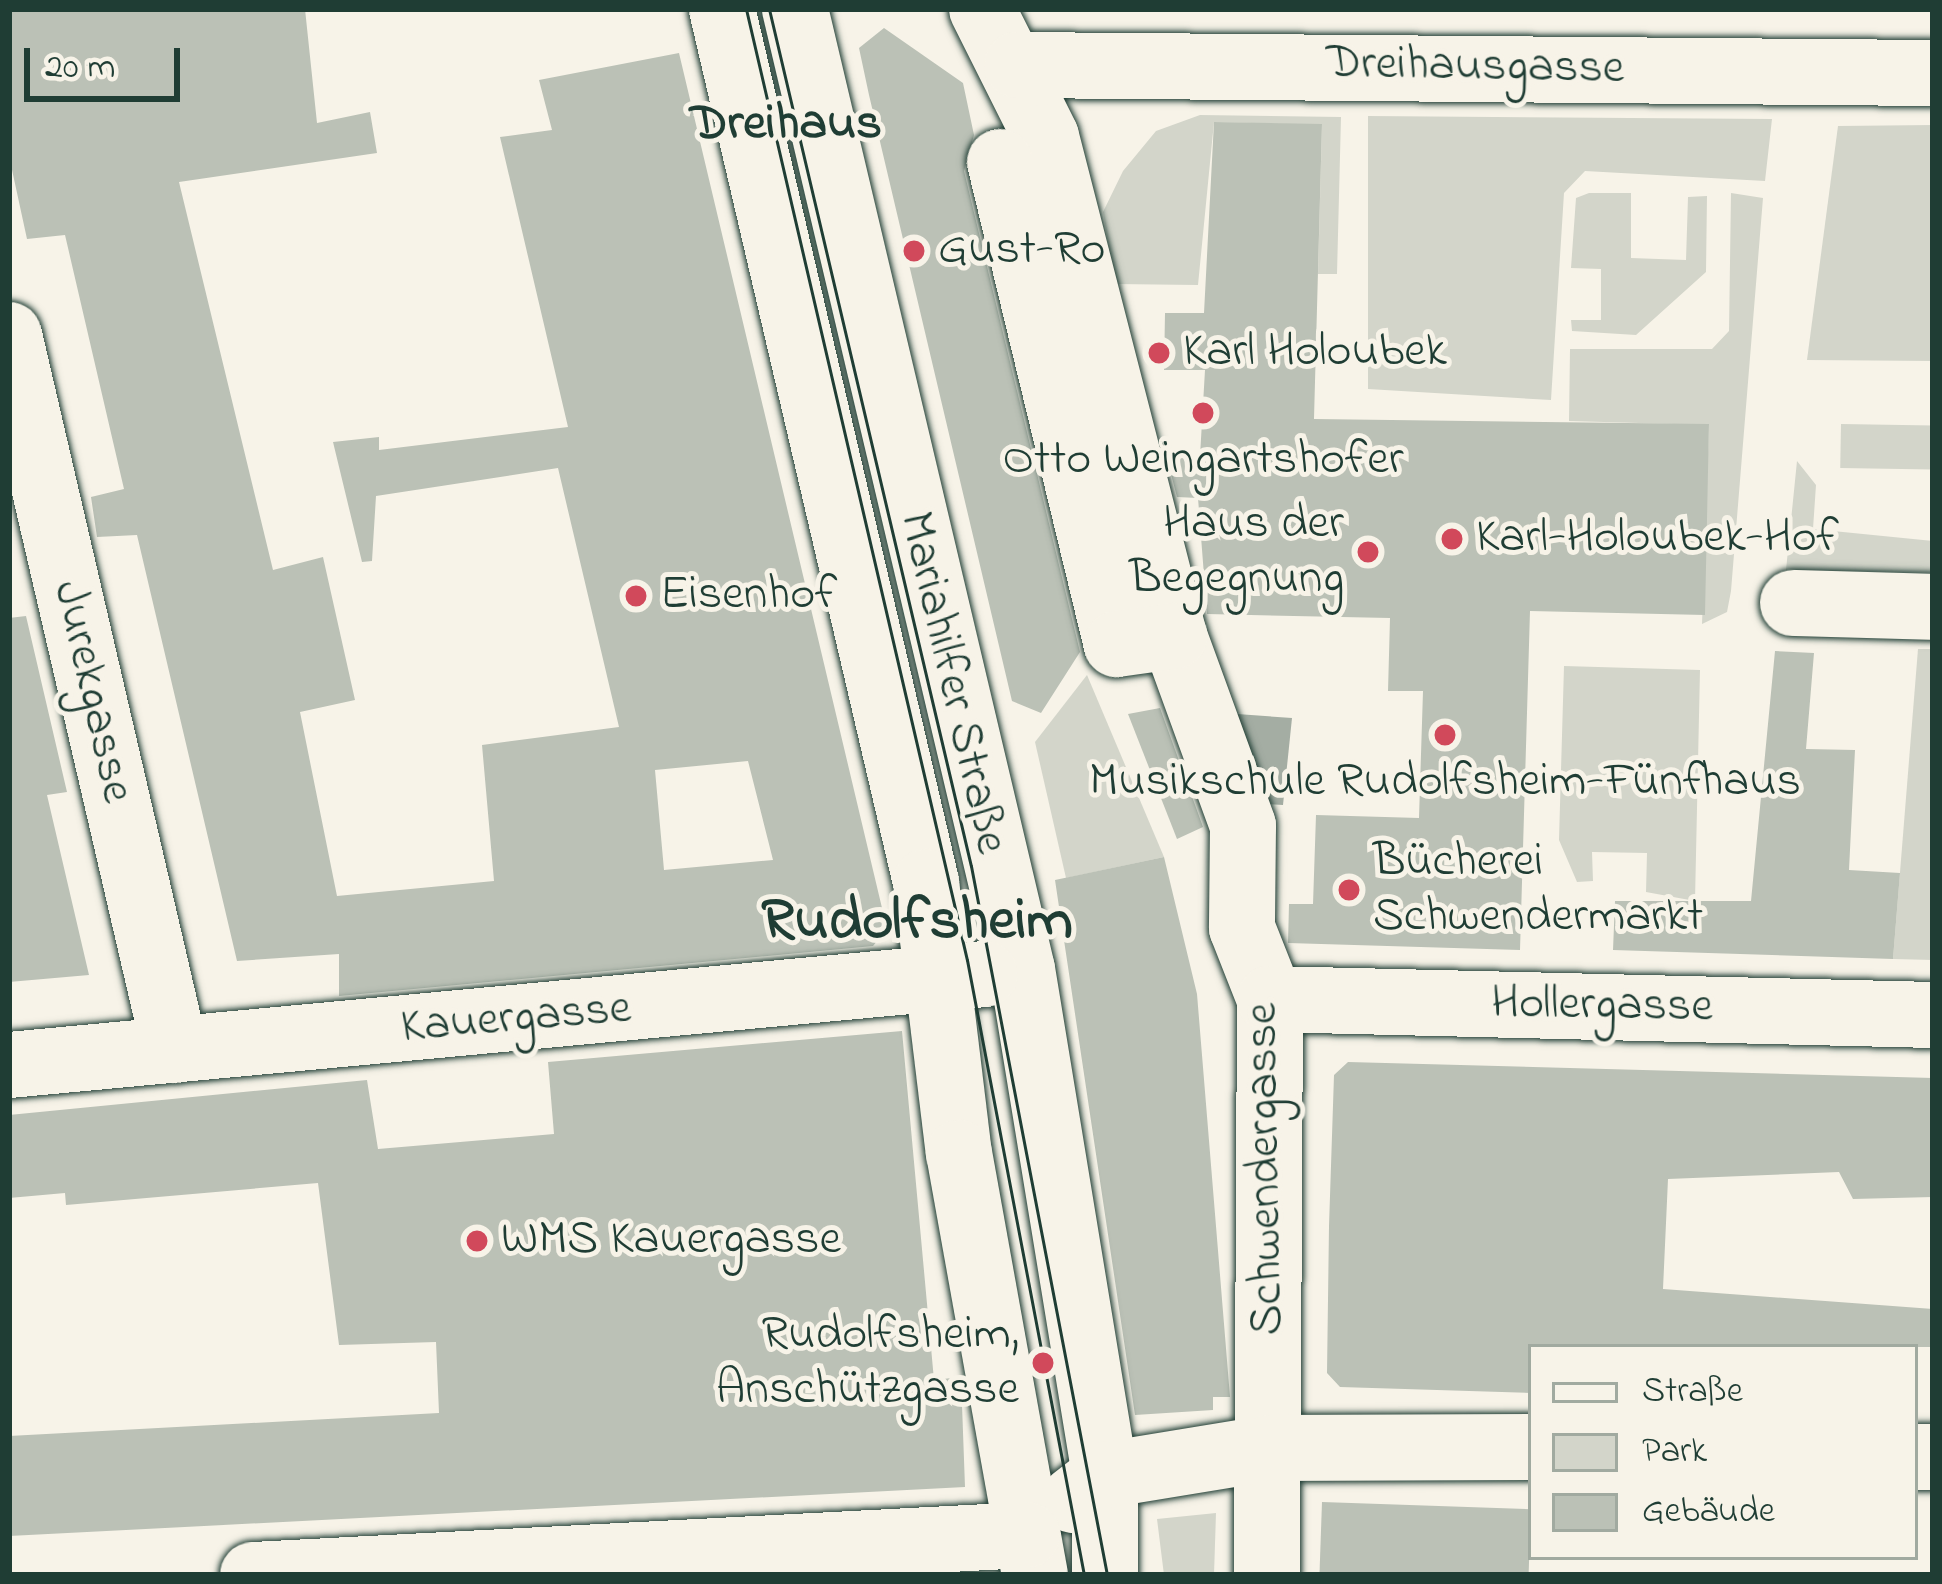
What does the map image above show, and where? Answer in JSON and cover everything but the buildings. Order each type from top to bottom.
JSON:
[{"type":"street","name":"Mariahilfer Straße","points":[[722,9],[796,319],[941,979],[959,1153],[1027,1562]]},
{"type":"street","name":"Mariahilfer Straße","points":[[795,9],[1022,969],[1106,1474],[1105,1575]]},
{"type":"street","name":"Schwendergasse","points":[[982,9],[994,44],[1017,65],[1046,137],[1174,636],[1244,826],[1242,928],[1270,999],[1267,1575]]},
{"type":"street","name":"Dreihausgasse","points":[[1017,65],[1933,74]]},
{"type":"street","points":[[1000,162],[1117,644],[1174,636]]},
{"type":"street","points":[[796,319],[864,305]]},
{"type":"street","name":"Jurekgasse","points":[[9,335],[175,1050]]},
{"type":"street","points":[[1793,603],[1933,607]]},
{"type":"street","name":"Kauergasse","points":[[9,1066],[1022,969]]},
{"type":"street","name":"Hollergasse","points":[[1270,999],[1933,1015]]},
{"type":"street","points":[[253,1575],[1027,1562],[1106,1474],[1270,1448],[1528,1447]]},
{"type":"green space","points":[[1200,115],[1341,117],[1337,274],[1318,274],[1322,125],[1214,122],[1198,285],[1115,284],[1103,212],[1123,171],[1156,131]]},
{"type":"green space","points":[[1368,116],[1772,119],[1765,181],[1585,171],[1564,193],[1551,400],[1368,389]]},
{"type":"green space","points":[[1933,125],[1933,361],[1807,360],[1838,126]]},
{"type":"green space","points":[[1589,193],[1631,193],[1631,258],[1686,260],[1688,197],[1707,196],[1706,272],[1636,335],[1572,331],[1571,320],[1601,320],[1601,269],[1571,268],[1576,198]]},
{"type":"green space","points":[[1731,193],[1763,198],[1731,591],[1727,612],[1702,624],[1709,425],[1569,421],[1570,349],[1712,349],[1729,331]]},
{"type":"green space","points":[[1841,424],[1933,426],[1932,470],[1840,468]]},
{"type":"green space","points":[[1797,461],[1816,485],[1813,529],[1933,541],[1933,572],[1786,570]]},
{"type":"green space","points":[[1918,649],[1933,649],[1933,960],[1893,959]]},
{"type":"green space","points":[[1564,666],[1700,670],[1695,901],[1646,892],[1647,853],[1592,852],[1593,881],[1577,882],[1559,840]]},
{"type":"green space","points":[[1087,675],[1164,857],[1066,878],[1035,742]]},
{"type":"green space","points":[[1216,1513],[1214,1575],[1164,1575],[1157,1519]]},
{"type":"shaded area","points":[[1223,713],[1292,718],[1283,805],[1253,803]]},
{"type":"tram line","points":[[746,9],[967,960],[1084,1575]]},
{"type":"tram line","points":[[769,9],[971,866],[1107,1575]]},
{"type":"place","name":"Gust-Ro","points":[[914,251]]},
{"type":"place","name":"Karl Holoubek","points":[[1159,353]]},
{"type":"place","name":"Otto Weingartshofer","points":[[1203,413]]},
{"type":"place","name":"Karl-Holoubek-Hof","points":[[1452,539]]},
{"type":"place","name":"Haus der Begegnung","points":[[1368,552]]},
{"type":"place","name":"Eisenhof","points":[[636,596]]},
{"type":"place","name":"Musikschule Rudolfsheim-Fünfhaus","points":[[1445,735]]},
{"type":"place","name":"Bücherei Schwendermarkt","points":[[1349,890]]},
{"type":"place","name":"WMS Kauergasse","points":[[477,1241]]},
{"type":"place","name":"Rudolfsheim, Anschützgasse","points":[[1043,1363]]},
{"type":"district","name":"Dreihaus","points":[[786,125]]},
{"type":"district","name":"Rudolfsheim","points":[[917,922]]}]
